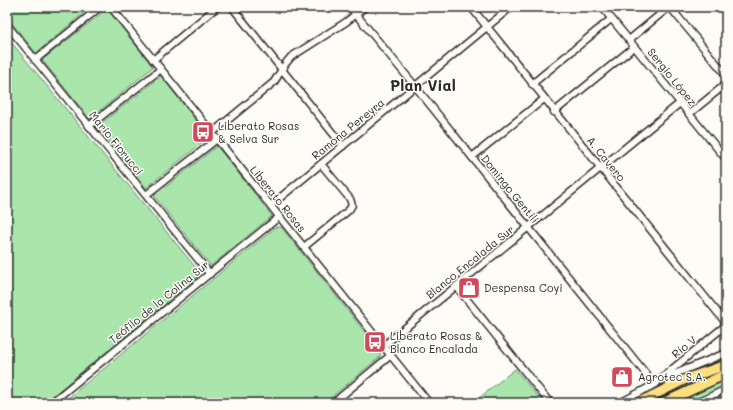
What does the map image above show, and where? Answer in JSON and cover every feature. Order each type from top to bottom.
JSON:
[{"type":"highway","points":[[638,403],[688,378],[726,365]]},
{"type":"highway","points":[[648,403],[687,382],[726,365]]},
{"type":"highway","points":[[663,403],[726,374]]},
{"type":"highway","points":[[670,403],[681,394]]},
{"type":"street","points":[[35,60],[100,7]]},
{"type":"street","name":"Liberato Rosas","points":[[111,7],[429,403]]},
{"type":"street","points":[[153,60],[217,7]]},
{"type":"street","points":[[232,7],[343,146]]},
{"type":"street","name":"Domingo Gentili","points":[[350,7],[416,86],[654,384]]},
{"type":"street","points":[[212,133],[274,82],[291,57],[356,14],[364,7]]},
{"type":"street","name":"A. Cavero","points":[[470,7],[726,324]]},
{"type":"street","name":"Ramona Pereyra","points":[[270,206],[512,7]]},
{"type":"street","name":"Sergio López","points":[[602,7],[726,159]]},
{"type":"street","points":[[629,40],[669,7],[726,75]]},
{"type":"street","points":[[532,84],[611,19]]},
{"type":"street","name":"Mario Fiorucci","points":[[7,25],[210,274]]},
{"type":"street","points":[[554,112],[634,47]]},
{"type":"street","points":[[89,126],[161,69]]},
{"type":"street","points":[[689,114],[726,84]]},
{"type":"street","points":[[472,157],[544,99]]},
{"type":"street","name":"Blanco Encalada Sur","points":[[383,346],[680,103]]},
{"type":"street","points":[[146,195],[217,139]]},
{"type":"street","points":[[304,247],[349,210],[352,205],[351,200],[321,164]]},
{"type":"street","name":"Teófilo de la Colina Sur","points":[[51,403],[279,217]]},
{"type":"street","points":[[456,286],[550,403]]},
{"type":"street","name":"Río V","points":[[654,384],[726,324]]},
{"type":"street","points":[[620,403],[676,373],[726,353]]},
{"type":"street","points":[[333,403],[391,355]]},
{"type":"street","points":[[697,403],[726,389]]},
{"type":"green space","points":[[7,7],[91,7],[36,53],[7,17]]},
{"type":"green space","points":[[107,9],[153,67],[90,119],[42,60]]},
{"type":"green space","points":[[7,37],[201,274],[44,403],[7,403]]},
{"type":"green space","points":[[161,76],[209,137],[146,188],[98,126]]},
{"type":"green space","points":[[217,146],[272,216],[211,266],[154,196]]},
{"type":"green space","points":[[276,227],[281,227],[381,352],[380,357],[324,403],[62,403]]},
{"type":"green space","points":[[726,356],[726,362],[636,401],[626,403],[671,379]]},
{"type":"green space","points":[[515,369],[543,403],[473,403]]},
{"type":"green space","points":[[726,377],[726,387],[689,403],[676,403],[687,396]]},
{"type":"place","name":"Liberato Rosas & Selva Sur","points":[[203,132]]},
{"type":"place","name":"Despensa Coyi","points":[[469,288]]},
{"type":"place","name":"Liberato Rosas & Blanco Encalada","points":[[375,342]]},
{"type":"place","name":"Agrotec S.A.","points":[[622,377]]},
{"type":"district","name":"Plan Vial","points":[[423,86]]}]
